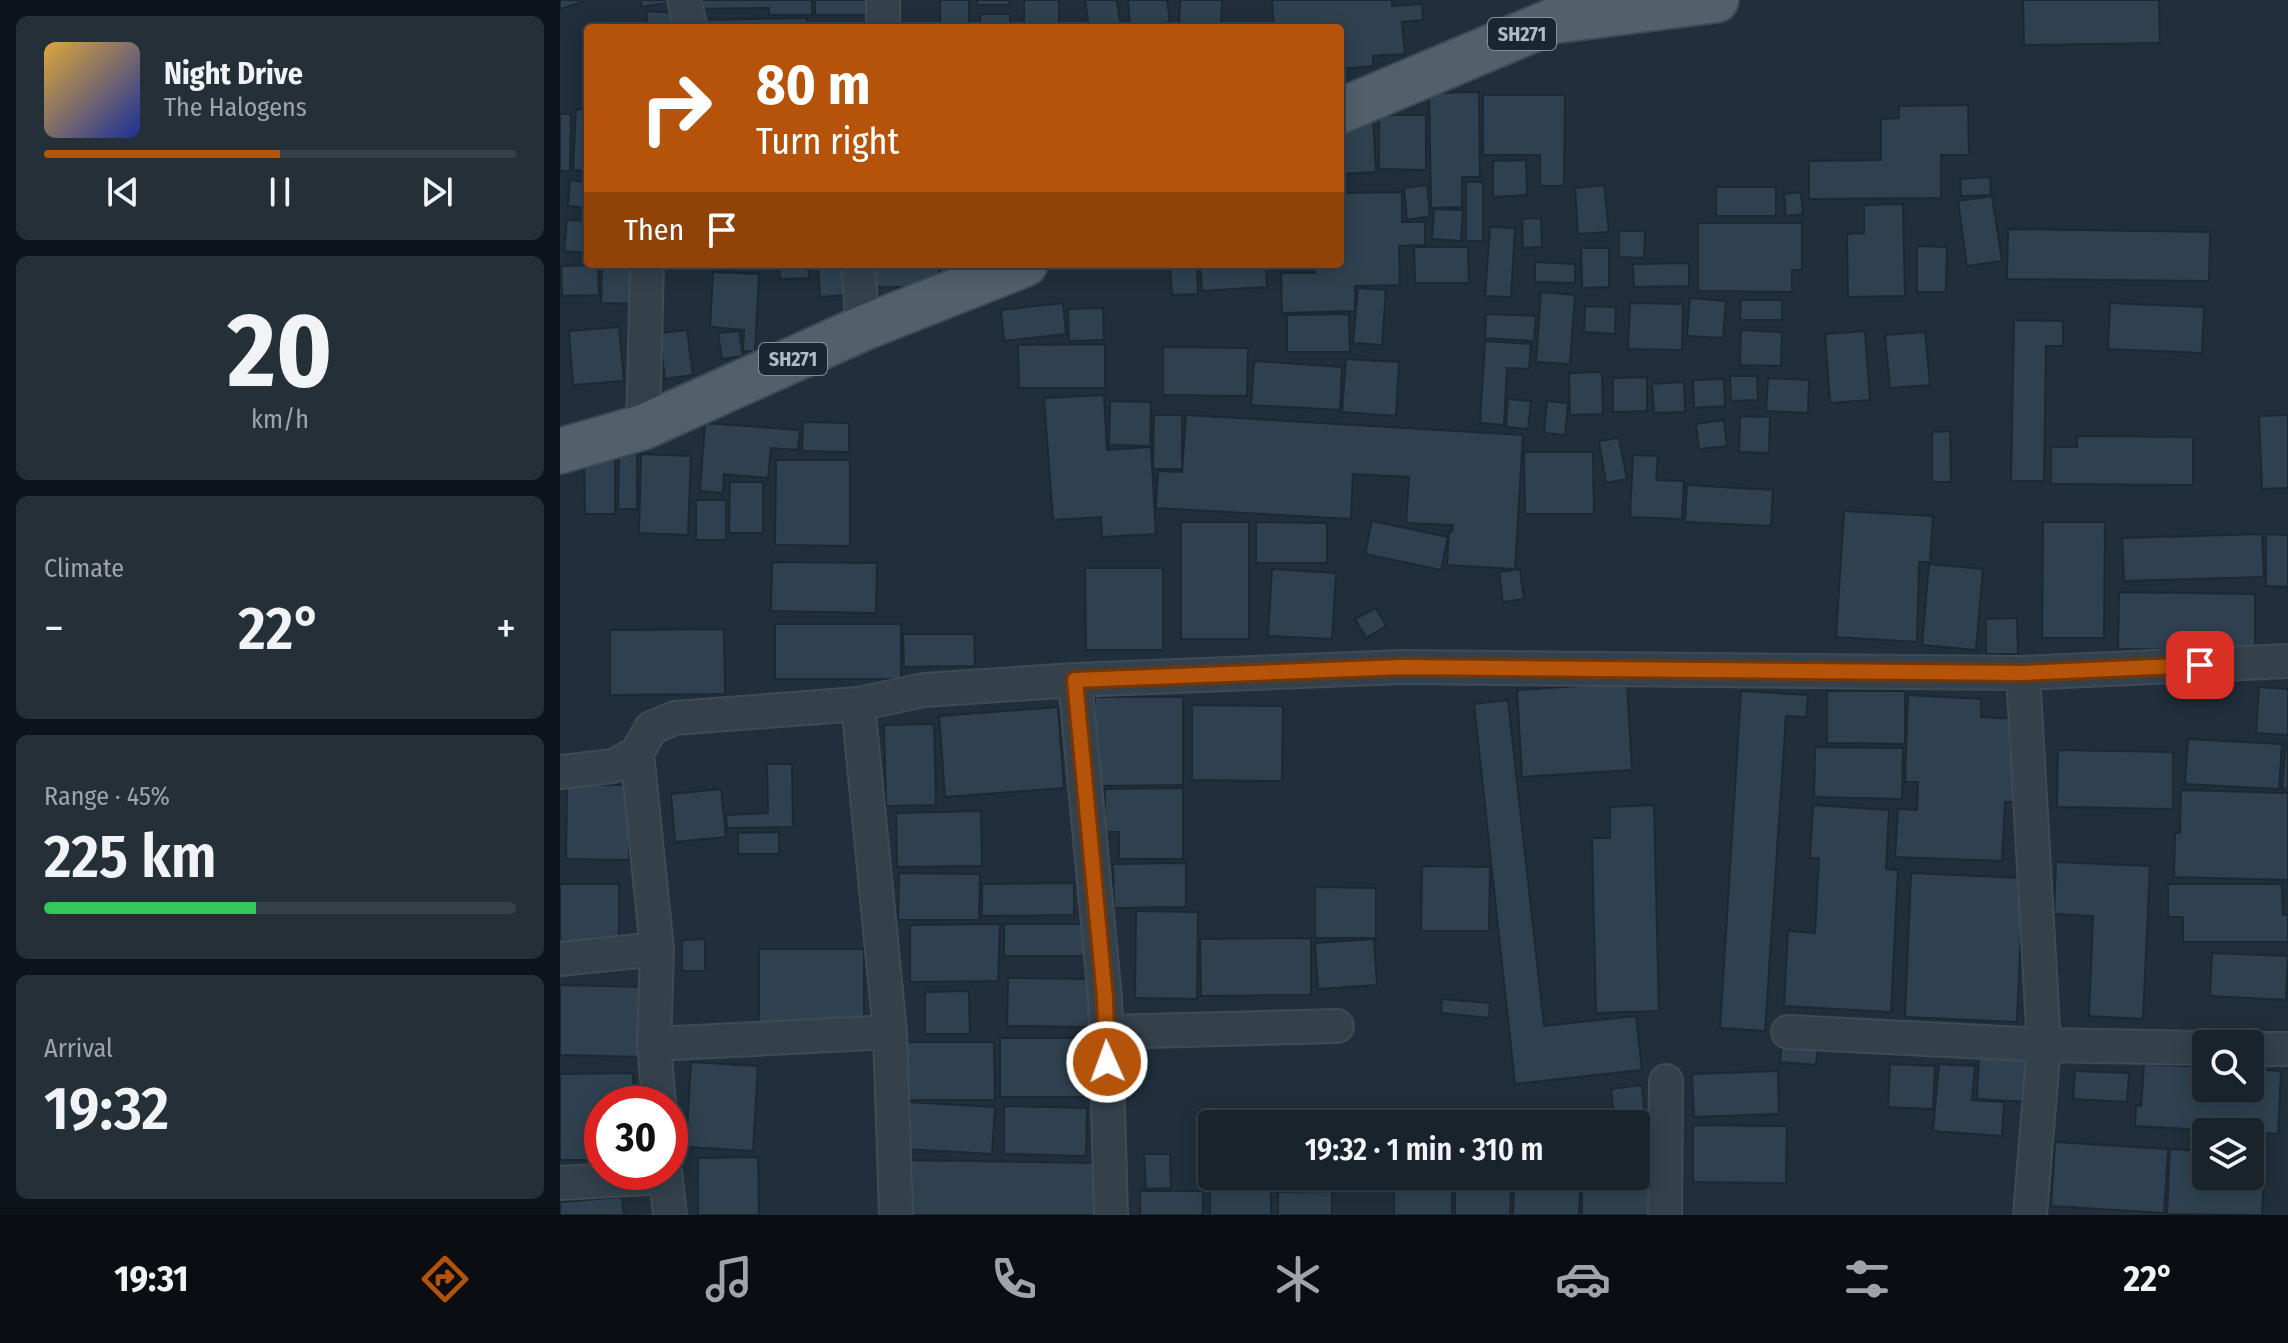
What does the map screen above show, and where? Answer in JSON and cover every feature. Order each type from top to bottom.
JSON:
[{"type":"main road","name":"SH271","points":[[1344,109],[1553,11],[1716,0]]},
{"type":"main road","name":"SH271","points":[[560,451],[643,427],[863,328],[1015,268]]},
{"type":"street","points":[[684,0],[690,24]]},
{"type":"street","points":[[883,0],[883,24]]},
{"type":"street","points":[[643,427],[647,268]]},
{"type":"street","points":[[858,268],[863,328]]},
{"type":"street","points":[[560,772],[613,766],[637,753],[651,728],[675,718],[858,704],[924,690],[1075,680],[1402,667],[2023,673],[2288,661]]},
{"type":"street","points":[[2023,673],[2044,1045],[2030,1215]]},
{"type":"street","points":[[1075,680],[1106,1032],[1111,1215]]},
{"type":"street","points":[[858,704],[890,1032],[896,1215]]},
{"type":"street","points":[[637,753],[657,949],[654,1044],[658,1086]]},
{"type":"street","points":[[560,959],[657,949]]},
{"type":"street","points":[[1106,1032],[1337,1026]]},
{"type":"street","points":[[654,1044],[890,1032]]},
{"type":"street","points":[[1788,1032],[2044,1045],[2192,1048]]},
{"type":"street","points":[[2264,1049],[2288,1049]]},
{"type":"street","points":[[1665,1215],[1666,1081]]},
{"type":"street","points":[[560,1183],[584,1181]]},
{"type":"street","points":[[668,1190],[670,1215]]},
{"type":"building","points":[[560,0],[585,0],[585,1],[560,9]]},
{"type":"building","points":[[640,0],[678,0],[678,1],[642,7]]},
{"type":"building","points":[[694,0],[812,0],[812,15],[769,15],[769,8],[694,9]]},
{"type":"building","points":[[815,0],[873,0],[873,15],[815,15]]},
{"type":"building","points":[[940,0],[969,0],[969,24],[940,24]]},
{"type":"building","points":[[977,0],[1009,0],[1010,5],[977,5]]},
{"type":"building","points":[[1024,0],[1059,0],[1059,24],[1024,24]]},
{"type":"building","points":[[1085,0],[1117,0],[1121,24],[1088,24]]},
{"type":"building","points":[[1128,0],[1167,0],[1170,22],[1130,24]]},
{"type":"building","points":[[1180,0],[1222,0],[1221,24],[1179,24]]},
{"type":"building","points":[[1272,0],[1392,0],[1392,6],[1422,4],[1423,20],[1402,22],[1405,54],[1373,56],[1373,66],[1344,69],[1344,24],[1274,24]]},
{"type":"building","points":[[2023,0],[2159,0],[2160,43],[2024,45]]},
{"type":"building","points":[[647,11],[677,13],[676,24],[646,24]]},
{"type":"building","points":[[980,14],[1010,14],[1010,24],[980,24]]},
{"type":"building","points":[[807,18],[807,24],[696,24],[696,20]]},
{"type":"building","points":[[1479,92],[1480,177],[1462,177],[1462,207],[1431,208],[1429,93]]},
{"type":"building","points":[[1483,95],[1565,95],[1564,186],[1540,186],[1540,155],[1483,155]]},
{"type":"building","points":[[1968,105],[1969,155],[1941,155],[1941,198],[1809,199],[1809,161],[1881,160],[1881,119],[1899,118],[1899,106]]},
{"type":"building","points":[[576,109],[584,110],[584,171],[573,170]]},
{"type":"building","points":[[560,114],[571,114],[570,171],[560,171]]},
{"type":"building","points":[[1379,115],[1426,115],[1426,170],[1379,169]]},
{"type":"building","points":[[1373,117],[1376,172],[1344,174],[1344,118]]},
{"type":"building","points":[[1526,160],[1527,195],[1493,197],[1493,161]]},
{"type":"building","points":[[1990,177],[1991,195],[1961,196],[1960,179]]},
{"type":"building","points":[[570,180],[584,182],[584,208],[568,206]]},
{"type":"building","points":[[1466,182],[1483,182],[1483,241],[1466,241]]},
{"type":"building","points":[[1427,185],[1430,216],[1407,220],[1404,188]]},
{"type":"building","points":[[1604,185],[1609,232],[1578,234],[1575,188]]},
{"type":"building","points":[[1716,187],[1776,187],[1776,216],[1716,216]]},
{"type":"building","points":[[1402,192],[1402,222],[1425,222],[1425,245],[1399,246],[1400,285],[1355,286],[1355,311],[1282,313],[1281,273],[1315,273],[1315,268],[1344,268],[1344,193]]},
{"type":"building","points":[[1801,192],[1803,214],[1786,216],[1784,194]]},
{"type":"building","points":[[1992,196],[2002,261],[1967,266],[1958,201]]},
{"type":"building","points":[[1903,204],[1905,296],[1848,297],[1847,234],[1864,233],[1864,205]]},
{"type":"building","points":[[1434,209],[1463,210],[1461,241],[1432,239]]},
{"type":"building","points":[[1541,218],[1542,247],[1523,248],[1522,219]]},
{"type":"building","points":[[567,220],[584,221],[584,253],[564,251]]},
{"type":"building","points":[[1698,223],[1802,223],[1802,270],[1792,270],[1792,292],[1698,291]]},
{"type":"building","points":[[1490,227],[1515,228],[1511,297],[1485,296]]},
{"type":"building","points":[[2008,229],[2210,232],[2209,281],[2007,279]]},
{"type":"building","points":[[1619,231],[1645,231],[1644,258],[1619,257]]},
{"type":"building","points":[[1917,246],[1947,247],[1946,292],[1917,292]]},
{"type":"building","points":[[1414,247],[1468,247],[1469,283],[1415,283]]},
{"type":"building","points":[[1581,248],[1609,248],[1609,287],[1582,288]]},
{"type":"building","points":[[1535,262],[1575,264],[1575,283],[1535,282]]},
{"type":"building","points":[[1689,263],[1689,286],[1634,287],[1633,264]]},
{"type":"building","points":[[561,266],[598,268],[599,295],[562,296]]},
{"type":"building","points":[[602,268],[636,268],[635,304],[601,303]]},
{"type":"building","points":[[779,268],[808,268],[809,278],[780,279]]},
{"type":"building","points":[[818,268],[847,268],[849,295],[820,297]]},
{"type":"building","points":[[874,268],[939,268],[935,287],[873,287]]},
{"type":"building","points":[[1170,268],[1197,268],[1198,294],[1172,295]]},
{"type":"building","points":[[1200,268],[1266,268],[1267,287],[1202,291]]},
{"type":"building","points":[[1273,268],[1310,268],[1310,270]]},
{"type":"building","points":[[713,272],[759,274],[755,352],[743,351],[744,330],[710,327]]},
{"type":"building","points":[[1358,288],[1386,290],[1382,345],[1353,343]]},
{"type":"building","points":[[1541,292],[1575,295],[1570,364],[1536,362]]},
{"type":"building","points":[[1690,298],[1726,301],[1723,338],[1687,336]]},
{"type":"building","points":[[1741,300],[1782,300],[1782,320],[1740,320]]},
{"type":"building","points":[[1063,303],[1066,334],[1004,341],[1001,310]]},
{"type":"building","points":[[1630,303],[1683,304],[1682,350],[1628,349]]},
{"type":"building","points":[[2110,303],[2204,307],[2202,353],[2108,349]]},
{"type":"building","points":[[1585,306],[1616,307],[1615,334],[1584,332]]},
{"type":"building","points":[[1103,308],[1104,340],[1069,341],[1068,309]]},
{"type":"building","points":[[1349,314],[1350,352],[1287,352],[1287,315]]},
{"type":"building","points":[[1486,314],[1536,316],[1534,341],[1485,338]]},
{"type":"building","points":[[2014,320],[2063,321],[2063,346],[2046,346],[2044,481],[2011,481]]},
{"type":"building","points":[[619,327],[624,381],[573,385],[569,331]]},
{"type":"building","points":[[687,330],[693,375],[665,379],[659,333]]},
{"type":"building","points":[[1741,330],[1782,332],[1781,366],[1740,365]]},
{"type":"building","points":[[739,331],[743,356],[722,359],[718,333]]},
{"type":"building","points":[[1865,331],[1870,400],[1830,403],[1825,334]]},
{"type":"building","points":[[1925,332],[1930,385],[1890,388],[1885,335]]},
{"type":"building","points":[[1485,341],[1531,344],[1529,369],[1507,368],[1504,425],[1480,423]]},
{"type":"building","points":[[1105,344],[1105,388],[1019,388],[1018,345]]},
{"type":"building","points":[[1163,347],[1248,348],[1247,396],[1163,395]]},
{"type":"building","points":[[1346,359],[1399,362],[1396,416],[1342,412]]},
{"type":"building","points":[[1254,361],[1342,367],[1340,410],[1251,405]]},
{"type":"building","points":[[1602,372],[1603,414],[1570,415],[1569,373]]},
{"type":"building","points":[[1730,376],[1757,376],[1758,400],[1731,401]]},
{"type":"building","points":[[1647,377],[1647,411],[1613,412],[1613,378]]},
{"type":"building","points":[[1768,378],[1809,380],[1808,413],[1766,411]]},
{"type":"building","points":[[1724,379],[1725,406],[1694,408],[1693,380]]},
{"type":"building","points":[[1684,382],[1685,412],[1654,413],[1652,384]]},
{"type":"building","points":[[1104,395],[1107,450],[1151,447],[1156,534],[1102,537],[1101,517],[1053,520],[1044,398]]},
{"type":"building","points":[[1508,399],[1531,401],[1528,429],[1506,427]]},
{"type":"building","points":[[1110,401],[1151,402],[1150,446],[1109,445]]},
{"type":"building","points":[[1547,401],[1568,403],[1565,435],[1544,433]]},
{"type":"building","points":[[1154,415],[1182,415],[1182,469],[1153,469]]},
{"type":"building","points":[[1186,415],[1523,435],[1515,569],[1447,565],[1449,531],[1452,532],[1453,525],[1406,523],[1409,477],[1353,474],[1351,519],[1156,508],[1158,471],[1182,472]]},
{"type":"building","points":[[2288,415],[2288,488],[2262,489],[2259,416]]},
{"type":"building","points":[[1740,416],[1770,417],[1769,453],[1739,452]]},
{"type":"building","points":[[1724,420],[1727,446],[1699,449],[1696,424]]},
{"type":"building","points":[[803,422],[849,423],[849,452],[802,451]]},
{"type":"building","points":[[705,423],[800,430],[798,450],[771,448],[768,478],[724,474],[723,493],[700,491]]},
{"type":"building","points":[[1950,431],[1951,482],[1932,482],[1932,432]]},
{"type":"building","points":[[2077,436],[2193,437],[2193,485],[2051,484],[2051,447],[2077,447]]},
{"type":"building","points":[[1619,438],[1627,479],[1606,483],[1599,441]]},
{"type":"building","points":[[619,449],[637,449],[637,509],[618,509]]},
{"type":"building","points":[[1524,452],[1593,452],[1594,514],[1525,514]]},
{"type":"building","points":[[641,454],[691,456],[688,535],[639,533]]},
{"type":"building","points":[[1633,455],[1658,456],[1656,480],[1684,481],[1682,519],[1630,517]]},
{"type":"building","points":[[584,458],[615,458],[615,514],[585,514]]},
{"type":"building","points":[[776,460],[850,460],[850,546],[775,545]]},
{"type":"building","points":[[730,482],[763,482],[763,533],[729,533]]},
{"type":"building","points":[[1687,485],[1773,490],[1771,526],[1685,522]]},
{"type":"building","points":[[696,500],[726,500],[726,540],[696,540]]},
{"type":"building","points":[[1844,511],[1933,516],[1930,562],[1919,562],[1917,642],[1836,637]]},
{"type":"building","points":[[1372,521],[1448,537],[1441,570],[1365,554]]},
{"type":"building","points":[[1181,522],[1249,522],[1249,639],[1181,639]]},
{"type":"building","points":[[1256,522],[1327,523],[1327,563],[1256,563]]},
{"type":"building","points":[[2043,522],[2105,522],[2104,638],[2042,638]]},
{"type":"building","points":[[2262,534],[2264,577],[2124,581],[2122,538]]},
{"type":"building","points":[[2266,534],[2288,535],[2288,587],[2266,586]]},
{"type":"building","points":[[772,562],[877,563],[876,613],[771,611]]},
{"type":"building","points":[[1929,564],[1983,569],[1976,650],[1922,645]]},
{"type":"building","points":[[1085,568],[1163,568],[1163,650],[1086,650]]},
{"type":"building","points":[[1272,569],[1336,573],[1332,639],[1268,636]]},
{"type":"building","points":[[1520,569],[1524,599],[1503,602],[1499,572]]},
{"type":"building","points":[[2119,592],[2255,594],[2255,651],[2118,649]]},
{"type":"building","points":[[1376,608],[1386,626],[1366,638],[1355,619]]},
{"type":"building","points":[[2017,618],[2018,654],[1986,654],[1986,619]]},
{"type":"building","points":[[775,624],[901,624],[901,679],[775,679]]},
{"type":"building","points":[[724,629],[725,694],[610,695],[610,630]]},
{"type":"building","points":[[903,634],[974,634],[975,666],[904,667]]},
{"type":"building","points":[[1627,683],[1632,770],[1522,777],[1517,690]]},
{"type":"building","points":[[2259,687],[2288,689],[2288,735],[2256,733]]},
{"type":"building","points":[[1741,691],[1808,695],[1806,717],[1786,716],[1765,1031],[1720,1028]]},
{"type":"building","points":[[1827,691],[1905,691],[1905,744],[1827,743]]},
{"type":"building","points":[[1908,695],[1981,699],[1981,717],[2018,719],[2014,802],[2005,802],[2002,861],[1895,857],[1898,809],[1917,810],[1918,782],[1905,782]]},
{"type":"building","points":[[1095,697],[1183,697],[1183,785],[1095,786]]},
{"type":"building","points":[[1508,700],[1544,1026],[1636,1016],[1642,1070],[1515,1084],[1474,704]]},
{"type":"building","points":[[1192,705],[1283,706],[1282,781],[1192,780]]},
{"type":"building","points":[[1058,707],[1064,788],[945,797],[939,716]]},
{"type":"building","points":[[934,724],[936,805],[886,806],[884,725]]},
{"type":"building","points":[[2188,739],[2282,744],[2279,789],[2185,784]]},
{"type":"building","points":[[2288,743],[2288,789],[2282,788]]},
{"type":"building","points":[[1815,747],[1903,748],[1902,799],[1814,797]]},
{"type":"building","points":[[2058,750],[2173,752],[2173,809],[2057,807]]},
{"type":"building","points":[[767,764],[792,764],[793,827],[727,828],[726,815],[768,813]]},
{"type":"building","points":[[567,785],[630,785],[629,860],[566,859]]},
{"type":"building","points":[[1183,788],[1183,859],[1119,859],[1119,832],[1105,832],[1105,789]]},
{"type":"building","points":[[721,789],[726,837],[675,842],[671,794]]},
{"type":"building","points":[[2181,790],[2288,793],[2288,880],[2174,877],[2175,833],[2180,833]]},
{"type":"building","points":[[1654,805],[1659,1011],[1596,1013],[1592,838],[1610,838],[1610,807]]},
{"type":"building","points":[[1813,805],[1889,810],[1886,869],[1898,870],[1891,1012],[1784,1006],[1788,931],[1815,933],[1819,858],[1810,858]]},
{"type":"building","points":[[981,811],[982,866],[897,867],[896,813]]},
{"type":"building","points":[[779,832],[779,854],[738,854],[738,833]]},
{"type":"building","points":[[2056,862],[2150,866],[2143,1019],[2089,1016],[2093,916],[2054,914]]},
{"type":"building","points":[[1186,863],[1186,907],[1114,908],[1113,864]]},
{"type":"building","points":[[1422,866],[1490,867],[1489,931],[1421,931]]},
{"type":"building","points":[[899,873],[980,874],[979,920],[898,920]]},
{"type":"building","points":[[1911,873],[2023,878],[2017,1022],[1905,1017]]},
{"type":"building","points":[[1074,883],[1074,915],[982,916],[982,884]]},
{"type":"building","points":[[560,884],[619,884],[619,942],[560,942]]},
{"type":"building","points":[[2168,884],[2282,884],[2283,915],[2288,915],[2288,942],[2183,942],[2183,917],[2168,917]]},
{"type":"building","points":[[1315,887],[1376,888],[1376,938],[1315,938]]},
{"type":"building","points":[[1136,911],[1198,912],[1197,999],[1135,998]]},
{"type":"building","points":[[1000,924],[998,981],[910,982],[910,925]]},
{"type":"building","points":[[1004,924],[1089,924],[1089,956],[1004,956]]},
{"type":"building","points":[[1311,938],[1311,995],[1201,996],[1200,939]]},
{"type":"building","points":[[705,939],[705,971],[682,971],[682,940]]},
{"type":"building","points":[[1374,939],[1377,985],[1318,989],[1315,943]]},
{"type":"building","points":[[759,949],[864,949],[864,1021],[759,1022]]},
{"type":"building","points":[[2212,953],[2288,956],[2286,1000],[2210,996]]},
{"type":"building","points":[[1008,978],[1090,979],[1089,1027],[1007,1026]]},
{"type":"building","points":[[560,985],[645,987],[643,1057],[560,1055]]},
{"type":"building","points":[[969,991],[970,1034],[925,1034],[925,992]]},
{"type":"building","points":[[1442,999],[1490,1003],[1489,1018],[1441,1013]]},
{"type":"building","points":[[1000,1038],[1089,1038],[1089,1097],[1000,1097]]},
{"type":"building","points":[[1782,1040],[1818,1043],[1816,1065],[1780,1062]]},
{"type":"building","points":[[907,1042],[994,1042],[995,1100],[907,1100]]},
{"type":"building","points":[[1979,1054],[2033,1057],[2030,1102],[1977,1099]]},
{"type":"building","points":[[691,1062],[758,1066],[753,1151],[688,1147]]},
{"type":"building","points":[[1890,1064],[1935,1066],[1933,1109],[1888,1107]]},
{"type":"building","points":[[1939,1064],[1975,1066],[1972,1100],[2004,1102],[2002,1136],[1933,1131]]},
{"type":"building","points":[[2144,1064],[2192,1066],[2192,1102],[2264,1102],[2264,1070],[2281,1071],[2278,1134],[2264,1133],[2264,1118],[2192,1118],[2192,1129],[2135,1126],[2136,1105],[2141,1106]]},
{"type":"building","points":[[1778,1071],[1779,1114],[1694,1117],[1692,1074]]},
{"type":"building","points":[[2075,1071],[2129,1073],[2127,1102],[2073,1099]]},
{"type":"building","points":[[633,1073],[633,1086],[584,1086],[584,1160],[560,1160],[560,1074]]},
{"type":"building","points":[[1642,1085],[1644,1110],[1613,1110],[1611,1089]]},
{"type":"building","points":[[907,1102],[995,1107],[992,1154],[905,1149]]},
{"type":"building","points":[[1004,1106],[1087,1108],[1086,1156],[1004,1154]]},
{"type":"building","points":[[1693,1125],[1787,1126],[1786,1183],[1693,1182]]},
{"type":"building","points":[[2055,1142],[2168,1149],[2164,1213],[2051,1206]]},
{"type":"building","points":[[2170,1149],[2192,1150],[2192,1190],[2263,1190],[2262,1215],[2167,1214]]},
{"type":"building","points":[[1144,1154],[1170,1154],[1171,1188],[1146,1189]]},
{"type":"building","points":[[758,1157],[759,1215],[698,1215],[698,1158]]},
{"type":"building","points":[[902,1160],[1095,1163],[1094,1215],[901,1215]]},
{"type":"building","points":[[1650,1184],[1653,1184],[1654,1215],[1582,1215],[1582,1190],[1650,1190]]},
{"type":"building","points":[[1210,1190],[1271,1190],[1271,1215],[1210,1215]]},
{"type":"building","points":[[1394,1190],[1452,1190],[1452,1215],[1394,1215]]},
{"type":"building","points":[[1455,1190],[1511,1190],[1510,1215],[1455,1215]]},
{"type":"building","points":[[1514,1190],[1580,1190],[1579,1215],[1513,1215]]},
{"type":"building","points":[[1140,1191],[1203,1191],[1203,1215],[1140,1215]]},
{"type":"building","points":[[1332,1191],[1332,1215],[1278,1215],[1278,1192]]},
{"type":"building","points":[[622,1197],[624,1215],[560,1215],[560,1202]]},
{"type":"route","points":[[1107,1062],[1105,998],[1075,680],[1402,667],[2023,673],[2200,665]]}]
